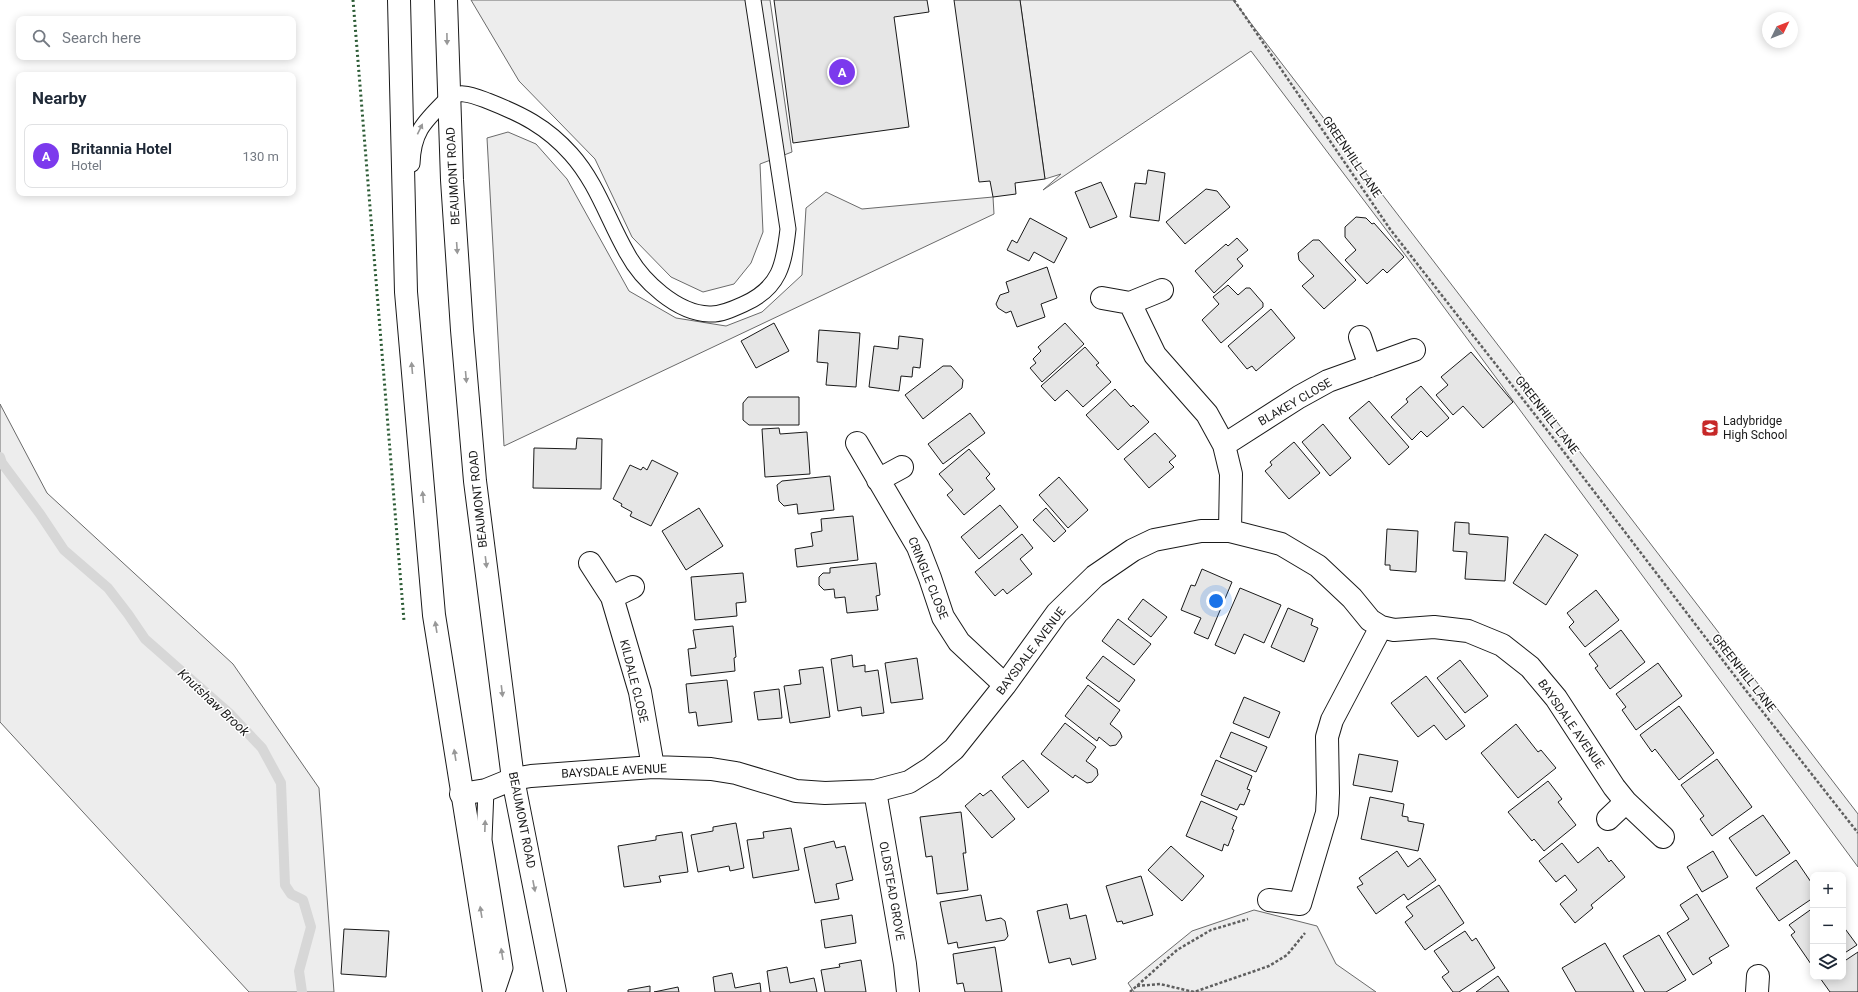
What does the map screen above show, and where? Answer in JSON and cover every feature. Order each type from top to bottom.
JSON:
[{"type":"main road","points":[[399,0],[406,292],[434,615],[461,794],[496,992]]},
{"type":"main road","name":"BEAUMONT ROAD","points":[[446,0],[448,97],[462,330],[476,481],[513,779],[555,992]]},
{"type":"main road","points":[[1102,298],[1130,303],[1162,290]]},
{"type":"main road","points":[[1130,303],[1155,355],[1206,414],[1224,445],[1231,474],[1230,530]]},
{"type":"main road","points":[[1360,336],[1370,366]]},
{"type":"main road","name":"BLAKEY CLOSE","points":[[1224,445],[1299,397],[1328,381],[1414,350]]},
{"type":"main road","name":"CRINGLE CLOSE","points":[[857,442],[918,547],[943,617],[959,642],[1005,685]]},
{"type":"main road","points":[[878,480],[902,467]]},
{"type":"main road","name":"BAYSDALE AVENUE","points":[[461,794],[486,790],[513,779],[531,776],[653,767],[711,769],[736,773],[796,791],[825,793],[875,791],[909,782],[931,768],[954,749],[1005,685],[1057,613],[1090,581],[1114,561],[1154,540],[1201,531],[1230,530],[1280,544],[1318,566],[1352,598],[1370,620],[1381,627],[1394,630],[1434,627],[1468,631],[1502,645],[1530,667],[1556,698],[1614,787],[1626,802],[1663,837]]},
{"type":"main road","name":"KILDALE CLOSE","points":[[590,563],[612,597],[640,692],[653,767]]},
{"type":"main road","points":[[612,597],[633,586]]},
{"type":"main road","points":[[1269,900],[1300,904],[1326,813],[1328,794],[1328,737],[1332,720],[1381,627]]},
{"type":"main road","name":"OLDSTEAD GROVE","points":[[875,791],[905,964],[908,992]]},
{"type":"main road","points":[[1608,819],[1626,802]]},
{"type":"lane","points":[[406,292],[412,148],[421,125],[448,97],[467,93],[521,114],[549,131],[572,154],[591,179],[628,255],[648,281],[667,298],[686,309],[710,314],[731,310],[754,299],[774,282],[784,260],[788,228],[753,0]]},
{"type":"lane","points":[[486,790],[484,840],[505,968],[496,992]]},
{"type":"path","name":"GREENHILL LANE","points":[[1234,0],[1390,229],[1559,445],[1744,688],[1858,833]]},
{"type":"path","points":[[1137,986],[1160,984],[1194,992],[1269,966],[1287,955],[1308,928],[1300,904]]},
{"type":"path","points":[[1130,992],[1177,950],[1211,930],[1256,917]]},
{"type":"shaded area","points":[[471,0],[770,0],[792,152],[760,164],[763,232],[751,263],[734,284],[703,292],[671,277],[632,237],[595,159],[519,81]]},
{"type":"shaded area","points":[[1020,0],[1233,0],[1858,814],[1858,867],[1406,256],[1251,51],[1043,190],[1061,174],[1045,179]]},
{"type":"shaded area","points":[[508,132],[536,144],[567,179],[629,291],[676,318],[726,326],[762,312],[802,275],[806,208],[826,192],[862,209],[993,197],[994,214],[504,446],[487,138]]},
{"type":"shaded area","points":[[0,404],[47,493],[233,664],[319,788],[334,992],[249,992],[0,722]]},
{"type":"shaded area","points":[[1254,910],[1317,926],[1336,964],[1376,992],[1134,992],[1128,983],[1192,931]]},
{"type":"building","points":[[774,0],[927,0],[929,12],[894,17],[909,127],[793,143]]},
{"type":"building","points":[[954,0],[1020,0],[1045,179],[1015,183],[1016,194],[993,197],[990,181],[979,182]]},
{"type":"building","points":[[1148,170],[1165,173],[1159,221],[1130,217],[1135,183],[1146,184]]},
{"type":"building","points":[[1101,182],[1117,217],[1090,228],[1075,192]]},
{"type":"building","points":[[1206,189],[1217,191],[1230,207],[1185,244],[1166,222]]},
{"type":"building","points":[[1356,217],[1366,218],[1372,224],[1374,223],[1404,257],[1387,273],[1383,269],[1367,284],[1345,260],[1356,250],[1345,237],[1345,227]]},
{"type":"building","points":[[1030,218],[1067,238],[1054,263],[1034,252],[1029,261],[1007,250],[1012,240],[1017,243]]},
{"type":"building","points":[[1237,238],[1248,250],[1237,259],[1243,266],[1214,293],[1195,271],[1226,244],[1228,246]]},
{"type":"building","points":[[1313,240],[1319,240],[1356,280],[1324,309],[1302,286],[1314,276],[1299,260],[1298,253]]},
{"type":"building","points":[[1047,267],[1057,298],[1041,304],[1045,317],[1017,327],[1011,311],[1006,313],[998,308],[996,304],[1000,295],[1009,292],[1006,282]]},
{"type":"building","points":[[1228,285],[1238,295],[1246,288],[1250,288],[1263,303],[1263,307],[1221,343],[1202,320],[1219,304],[1213,297]]},
{"type":"building","points":[[1271,309],[1295,338],[1256,371],[1252,366],[1247,369],[1228,346]]},
{"type":"building","points":[[774,323],[789,351],[756,368],[741,341]]},
{"type":"building","points":[[1065,323],[1084,344],[1042,382],[1030,368],[1036,363],[1033,359],[1041,351],[1038,347]]},
{"type":"building","points":[[819,330],[860,333],[856,387],[826,385],[828,363],[817,362]]},
{"type":"building","points":[[899,336],[923,339],[920,368],[913,367],[912,377],[901,376],[899,391],[869,387],[874,346],[898,349]]},
{"type":"building","points":[[1085,347],[1099,363],[1096,365],[1111,382],[1083,407],[1067,390],[1055,401],[1041,386]]},
{"type":"building","points":[[1471,352],[1513,402],[1483,428],[1463,406],[1453,415],[1436,395],[1448,385],[1441,377]]},
{"type":"building","points":[[943,366],[951,366],[963,380],[962,388],[923,419],[905,395]]},
{"type":"building","points":[[1421,386],[1449,418],[1427,437],[1421,431],[1412,440],[1391,417],[1408,402],[1406,399]]},
{"type":"building","points":[[1115,389],[1131,407],[1133,405],[1149,422],[1118,450],[1086,415]]},
{"type":"building","points":[[748,397],[799,397],[799,425],[749,425],[743,420],[743,403]]},
{"type":"building","points":[[1369,401],[1409,447],[1389,465],[1349,418]]},
{"type":"building","points":[[970,413],[985,433],[943,464],[928,444]]},
{"type":"building","points":[[1323,424],[1351,458],[1330,476],[1302,442]]},
{"type":"building","points":[[779,428],[780,434],[807,432],[810,474],[765,477],[762,429]]},
{"type":"building","points":[[1155,433],[1176,456],[1169,462],[1174,467],[1149,488],[1124,459]]},
{"type":"building","points":[[577,438],[602,439],[601,489],[533,488],[534,448],[576,449]]},
{"type":"building","points":[[1294,442],[1320,473],[1289,499],[1265,471],[1272,465],[1270,462]]},
{"type":"building","points":[[969,449],[990,474],[986,478],[995,489],[964,515],[947,495],[953,490],[939,474]]},
{"type":"building","points":[[652,460],[678,473],[651,526],[630,516],[632,512],[621,506],[622,504],[613,499],[630,465],[641,470],[643,467],[647,470]]},
{"type":"building","points":[[830,476],[834,510],[798,514],[797,504],[784,506],[779,501],[777,485],[782,481]]},
{"type":"building","points":[[1059,477],[1088,510],[1068,528],[1039,495]]},
{"type":"building","points":[[1000,505],[1018,527],[979,559],[961,537]]},
{"type":"building","points":[[699,508],[723,546],[686,570],[662,531]]},
{"type":"building","points":[[1046,508],[1066,531],[1054,542],[1033,520]]},
{"type":"building","points":[[853,516],[858,560],[797,567],[795,549],[813,546],[811,533],[822,531],[821,519]]},
{"type":"building","points":[[1455,522],[1469,523],[1469,534],[1508,537],[1505,581],[1465,579],[1467,552],[1453,551]]},
{"type":"building","points":[[1387,529],[1418,531],[1416,572],[1390,570],[1390,565],[1385,565]]},
{"type":"building","points":[[1022,534],[1033,548],[1020,559],[1032,574],[1007,594],[1003,589],[995,596],[975,572]]},
{"type":"building","points":[[1545,534],[1578,555],[1546,605],[1513,583]]},
{"type":"building","points":[[876,563],[880,595],[876,596],[878,610],[847,613],[845,597],[835,598],[834,589],[824,590],[819,585],[819,577],[823,573],[830,573],[830,568]]},
{"type":"building","points":[[1202,569],[1232,582],[1208,639],[1194,633],[1201,618],[1181,610],[1191,585],[1195,586]]},
{"type":"building","points":[[743,573],[746,602],[736,603],[737,616],[695,620],[691,577]]},
{"type":"building","points":[[1240,588],[1281,605],[1264,643],[1244,634],[1235,654],[1215,645]]},
{"type":"building","points":[[1596,590],[1619,620],[1585,647],[1569,627],[1574,622],[1567,613]]},
{"type":"building","points":[[1143,599],[1167,617],[1151,637],[1128,619]]},
{"type":"building","points":[[1288,608],[1313,619],[1311,625],[1318,628],[1304,662],[1271,647]]},
{"type":"building","points":[[1118,619],[1151,644],[1134,665],[1102,641]]},
{"type":"building","points":[[733,626],[736,657],[734,658],[735,671],[691,676],[688,649],[696,648],[693,630]]},
{"type":"building","points":[[1621,630],[1645,662],[1610,689],[1595,668],[1598,666],[1589,654]]},
{"type":"building","points":[[852,655],[853,667],[865,665],[865,672],[878,670],[884,713],[862,716],[861,707],[838,711],[831,659]]},
{"type":"building","points":[[1103,656],[1135,680],[1119,702],[1086,678]]},
{"type":"building","points":[[917,658],[923,699],[891,703],[885,663]]},
{"type":"building","points":[[1460,660],[1488,696],[1465,713],[1437,678]]},
{"type":"building","points":[[1658,663],[1682,696],[1636,730],[1622,710],[1626,707],[1616,694]]},
{"type":"building","points":[[823,667],[830,717],[790,723],[784,686],[801,684],[799,670]]},
{"type":"building","points":[[1426,676],[1465,726],[1446,740],[1434,725],[1418,737],[1391,703]]},
{"type":"building","points":[[727,680],[732,722],[698,726],[696,712],[689,713],[686,684]]},
{"type":"building","points":[[1088,685],[1120,710],[1110,724],[1120,732],[1122,737],[1116,745],[1110,746],[1099,737],[1097,741],[1065,716]]},
{"type":"building","points":[[779,689],[782,718],[758,720],[754,692]]},
{"type":"building","points":[[1244,697],[1280,712],[1269,738],[1233,723]]},
{"type":"building","points":[[1679,706],[1714,753],[1679,780],[1655,749],[1652,752],[1640,735]]},
{"type":"building","points":[[1065,723],[1096,747],[1086,761],[1097,769],[1098,775],[1092,782],[1087,783],[1075,775],[1073,778],[1041,754]]},
{"type":"building","points":[[1516,724],[1538,752],[1541,750],[1556,768],[1518,798],[1481,753]]},
{"type":"building","points":[[1231,732],[1267,747],[1256,772],[1220,757]]},
{"type":"building","points":[[1359,754],[1398,761],[1392,792],[1353,785]]},
{"type":"building","points":[[1717,759],[1752,807],[1712,836],[1700,819],[1704,816],[1681,785]]},
{"type":"building","points":[[1023,760],[1049,791],[1028,808],[1002,777]]},
{"type":"building","points":[[1216,760],[1252,776],[1247,789],[1250,790],[1244,805],[1240,804],[1237,810],[1201,795]]},
{"type":"building","points":[[1548,781],[1562,799],[1558,802],[1576,825],[1544,851],[1534,839],[1532,841],[1508,812]]},
{"type":"building","points":[[991,790],[1015,819],[992,838],[965,806],[980,793],[983,796]]},
{"type":"building","points":[[1370,797],[1404,804],[1402,816],[1408,817],[1408,821],[1424,824],[1418,851],[1361,839]]},
{"type":"building","points":[[1201,801],[1237,817],[1232,829],[1234,830],[1228,846],[1224,844],[1222,851],[1186,836]]},
{"type":"building","points":[[961,812],[966,853],[963,853],[968,890],[937,894],[932,856],[926,857],[920,817]]},
{"type":"building","points":[[1763,815],[1790,853],[1756,876],[1729,838]]},
{"type":"building","points":[[736,823],[744,868],[730,871],[729,866],[698,872],[691,835],[713,831],[713,827]]},
{"type":"building","points":[[791,828],[799,870],[753,878],[747,840],[764,838],[763,832]]},
{"type":"building","points":[[682,832],[688,872],[659,876],[661,882],[624,887],[618,846],[656,840],[656,836]]},
{"type":"building","points":[[834,841],[836,848],[845,846],[853,880],[836,884],[839,899],[815,903],[804,848]]},
{"type":"building","points":[[1562,843],[1578,863],[1598,847],[1609,862],[1611,860],[1625,877],[1591,905],[1593,908],[1575,923],[1560,904],[1577,890],[1565,875],[1556,882],[1539,861]]},
{"type":"building","points":[[1171,846],[1204,876],[1182,901],[1148,870]]},
{"type":"building","points":[[1397,851],[1408,867],[1420,858],[1436,880],[1408,900],[1404,894],[1376,914],[1357,887],[1363,884],[1359,878]]},
{"type":"building","points":[[1713,851],[1728,877],[1702,892],[1687,867]]},
{"type":"building","points":[[1796,860],[1810,881],[1810,900],[1779,921],[1756,888]]},
{"type":"building","points":[[1141,876],[1153,915],[1123,924],[1122,921],[1117,922],[1106,886]]},
{"type":"building","points":[[1439,885],[1464,923],[1425,950],[1405,922],[1413,916],[1406,907]]},
{"type":"building","points":[[1697,894],[1729,946],[1709,958],[1712,963],[1693,975],[1667,933],[1689,919],[1680,905]]},
{"type":"building","points":[[981,895],[986,921],[1001,918],[1005,921],[1008,936],[1005,940],[958,948],[957,942],[948,944],[940,902]]},
{"type":"building","points":[[1067,904],[1070,919],[1086,915],[1096,959],[1072,965],[1070,958],[1049,963],[1037,911]]},
{"type":"building","points":[[1810,910],[1810,963],[1791,935],[1795,932],[1789,925]]},
{"type":"building","points":[[852,915],[856,943],[825,948],[821,920]]},
{"type":"building","points":[[344,929],[389,931],[386,977],[341,974]]},
{"type":"building","points":[[1846,930],[1857,945],[1846,952]]},
{"type":"building","points":[[1465,931],[1472,941],[1476,938],[1495,968],[1459,992],[1453,992],[1442,977],[1449,972],[1434,951]]},
{"type":"building","points":[[1659,935],[1686,980],[1666,992],[1645,992],[1623,956]]},
{"type":"building","points":[[1605,943],[1634,992],[1576,992],[1562,968]]},
{"type":"building","points":[[995,947],[1002,992],[965,992],[963,983],[957,984],[953,954]]},
{"type":"building","points":[[1858,952],[1858,992],[1830,992],[1821,980],[1846,980],[1846,960]]},
{"type":"building","points":[[861,960],[866,992],[825,992],[821,970],[840,967],[839,964]]},
{"type":"building","points":[[787,967],[790,983],[814,978],[817,992],[770,992],[767,971]]},
{"type":"building","points":[[732,973],[735,988],[760,983],[761,992],[715,992],[713,977]]},
{"type":"building","points":[[1498,976],[1509,992],[1476,992]]},
{"type":"building","points":[[650,986],[650,992],[628,992],[628,990]]},
{"type":"building","points":[[678,987],[679,992],[654,992]]},
{"type":"waterway","name":"Knutshaw Brook","points":[[0,457],[2,463],[40,514],[64,550],[108,588],[145,639],[229,713],[262,748],[281,783],[285,885],[291,894],[303,900],[311,927],[299,971],[302,992]]},
{"type":"hedge","points":[[353,0],[404,621]]},
{"type":"place","name":"Britannia Hotel","points":[[842,72]]},
{"type":"place","name":"Ladybridge High School","points":[[1710,428]]}]
